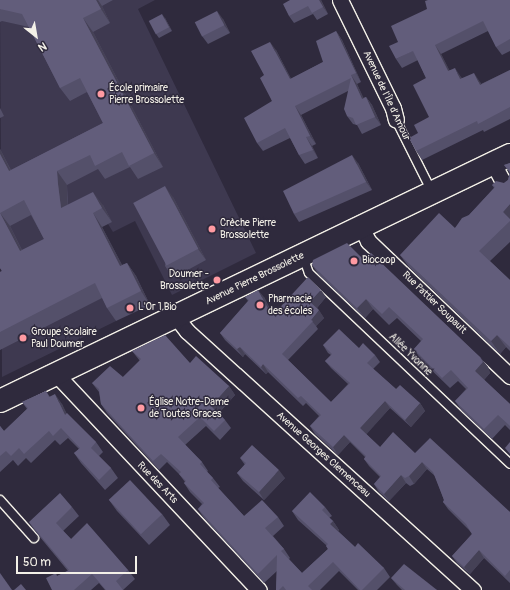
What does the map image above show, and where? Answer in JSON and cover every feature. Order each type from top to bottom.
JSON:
[{"type":"main road","name":"Avenue Pierre Brossolette","points":[[0,401],[176,318],[501,159]]},
{"type":"street","name":"Avenue de l'Île d'Amour","points":[[340,0],[393,108],[396,120]]},
{"type":"street","points":[[501,159],[502,180],[510,187]]},
{"type":"street","name":"Rue Pattier Soupault","points":[[361,227],[368,241],[510,376]]},
{"type":"street","name":"Avenue Georges Clemenceau","points":[[176,318],[187,331],[473,590]]},
{"type":"street","name":"Rue des Arts","points":[[56,374],[259,590]]},
{"type":"lane","name":"Avenue de l'Île d'Amour","points":[[396,120],[433,193]]},
{"type":"lane","name":"Allée Yvonne","points":[[303,256],[309,273],[510,464]]},
{"type":"lane","points":[[0,500],[34,538]]},
{"type":"shaded area","points":[[0,0],[155,0],[138,9],[256,253],[172,295],[135,221],[113,232],[108,224],[92,232],[103,295],[116,321],[2,377]]},
{"type":"building","points":[[0,0],[96,0],[101,9],[83,18],[154,153],[129,166],[122,152],[95,166],[90,155],[57,171],[61,208],[93,192],[102,208],[93,213],[120,266],[127,263],[141,291],[107,308],[95,283],[0,332],[0,272],[2,271],[0,268],[0,213],[0,154],[9,171],[103,123],[80,78],[60,88],[22,14],[0,9]],"holes":[[[24,200],[44,239],[20,251],[0,213]]]},
{"type":"building","points":[[290,0],[319,0],[323,7],[312,13],[308,6],[289,16],[283,4]]},
{"type":"building","points":[[510,0],[510,39],[496,47],[483,21],[435,45],[448,71],[455,68],[460,79],[474,73],[480,85],[510,70],[510,107],[478,124],[477,121],[416,151],[409,138],[418,133],[414,125],[429,117],[413,85],[426,78],[413,51],[396,59],[389,46],[398,42],[391,26],[427,9],[425,1]]},
{"type":"building","points":[[217,11],[224,25],[202,37],[195,22]]},
{"type":"building","points":[[162,14],[169,27],[156,34],[149,21]]},
{"type":"building","points":[[336,31],[356,73],[351,75],[362,99],[366,97],[375,117],[356,125],[353,118],[347,116],[344,109],[351,78],[295,106],[310,136],[306,137],[313,150],[299,155],[285,128],[257,143],[244,118],[272,101],[260,78],[264,75],[251,51],[270,42],[290,79],[323,62],[316,41]]},
{"type":"building","points":[[352,155],[366,182],[294,214],[283,191]]},
{"type":"building","points":[[510,163],[510,172],[504,165]]},
{"type":"building","points":[[510,172],[510,204],[503,212],[510,219],[510,221],[479,251],[510,280],[510,347],[497,335],[491,341],[400,255],[439,213],[455,228],[462,218],[469,215],[495,187],[492,185],[496,181],[504,183],[508,180]]},
{"type":"building","points":[[165,186],[198,249],[167,266],[133,203]]},
{"type":"building","points":[[347,243],[364,260],[371,253],[480,357],[483,362],[475,371],[510,404],[510,426],[498,415],[484,429],[455,401],[468,388],[451,370],[442,378],[414,349],[423,339],[389,307],[382,314],[366,299],[357,308],[312,265],[313,260]]},
{"type":"building","points":[[308,277],[321,290],[310,302],[319,310],[311,320],[313,321],[282,354],[331,402],[350,383],[325,361],[332,354],[323,345],[339,329],[359,348],[363,343],[375,355],[367,363],[396,389],[400,385],[420,403],[405,420],[385,401],[360,428],[380,447],[393,432],[415,453],[430,438],[510,512],[510,570],[505,576],[479,550],[464,567],[452,556],[472,534],[466,524],[443,502],[444,500],[433,472],[422,462],[409,476],[405,478],[401,475],[384,494],[374,484],[381,476],[364,459],[366,456],[344,435],[333,447],[310,426],[321,415],[301,396],[298,398],[263,364],[261,367],[240,347],[237,349],[220,333],[249,300],[245,297],[258,290],[272,316]]},
{"type":"building","points":[[165,335],[190,363],[196,356],[229,386],[211,406],[225,420],[214,431],[200,417],[178,437],[202,462],[200,464],[213,478],[211,480],[244,516],[262,500],[278,517],[265,528],[284,549],[281,551],[302,573],[328,549],[326,546],[328,544],[292,511],[310,492],[325,507],[322,510],[333,521],[330,524],[355,547],[358,543],[384,568],[362,590],[360,590],[333,562],[308,586],[312,590],[286,590],[283,586],[279,590],[276,590],[277,555],[258,574],[198,509],[204,503],[184,483],[186,481],[179,474],[181,472],[161,454],[153,461],[101,404],[99,389],[92,383],[110,366],[123,377],[141,359],[132,351]]},
{"type":"building","points":[[46,391],[49,397],[55,394],[65,415],[67,413],[96,442],[91,448],[111,468],[99,480],[74,453],[80,448],[61,428],[53,436],[49,431],[24,454],[19,448],[11,456],[6,451],[0,456],[0,426],[4,431],[28,408],[22,402]]},
{"type":"building","points":[[510,442],[510,454],[505,448]]},
{"type":"building","points":[[252,445],[279,470],[259,492],[237,473],[246,463],[240,458]]},
{"type":"building","points":[[130,480],[162,514],[141,534],[109,500]]},
{"type":"building","points":[[60,493],[72,507],[56,523],[71,539],[87,523],[128,570],[116,581],[123,590],[106,590],[92,574],[74,590],[52,590],[46,578],[56,573],[57,576],[69,570],[29,522]]},
{"type":"building","points":[[404,564],[437,590],[405,590],[391,578]]},
{"type":"building","points":[[0,573],[12,590],[0,590]]},
{"type":"building","points":[[21,584],[26,590],[14,590]]},
{"type":"place","name":"École primaire Pierre Brossolette","points":[[101,94]]},
{"type":"place","name":"Crèche Pierre Brossolette","points":[[212,229]]},
{"type":"place","name":"Biocoop","points":[[354,261]]},
{"type":"place","name":"Doumer - Brossolette","points":[[217,280]]},
{"type":"place","name":"Pharmacie des écoles","points":[[260,305]]},
{"type":"place","name":"L'Or 1 Bio","points":[[130,308]]},
{"type":"place","name":"Groupe Scolaire Paul Doumer","points":[[23,338]]},
{"type":"place","name":"Église Notre-Dame de Toutes Graces","points":[[141,408]]}]
